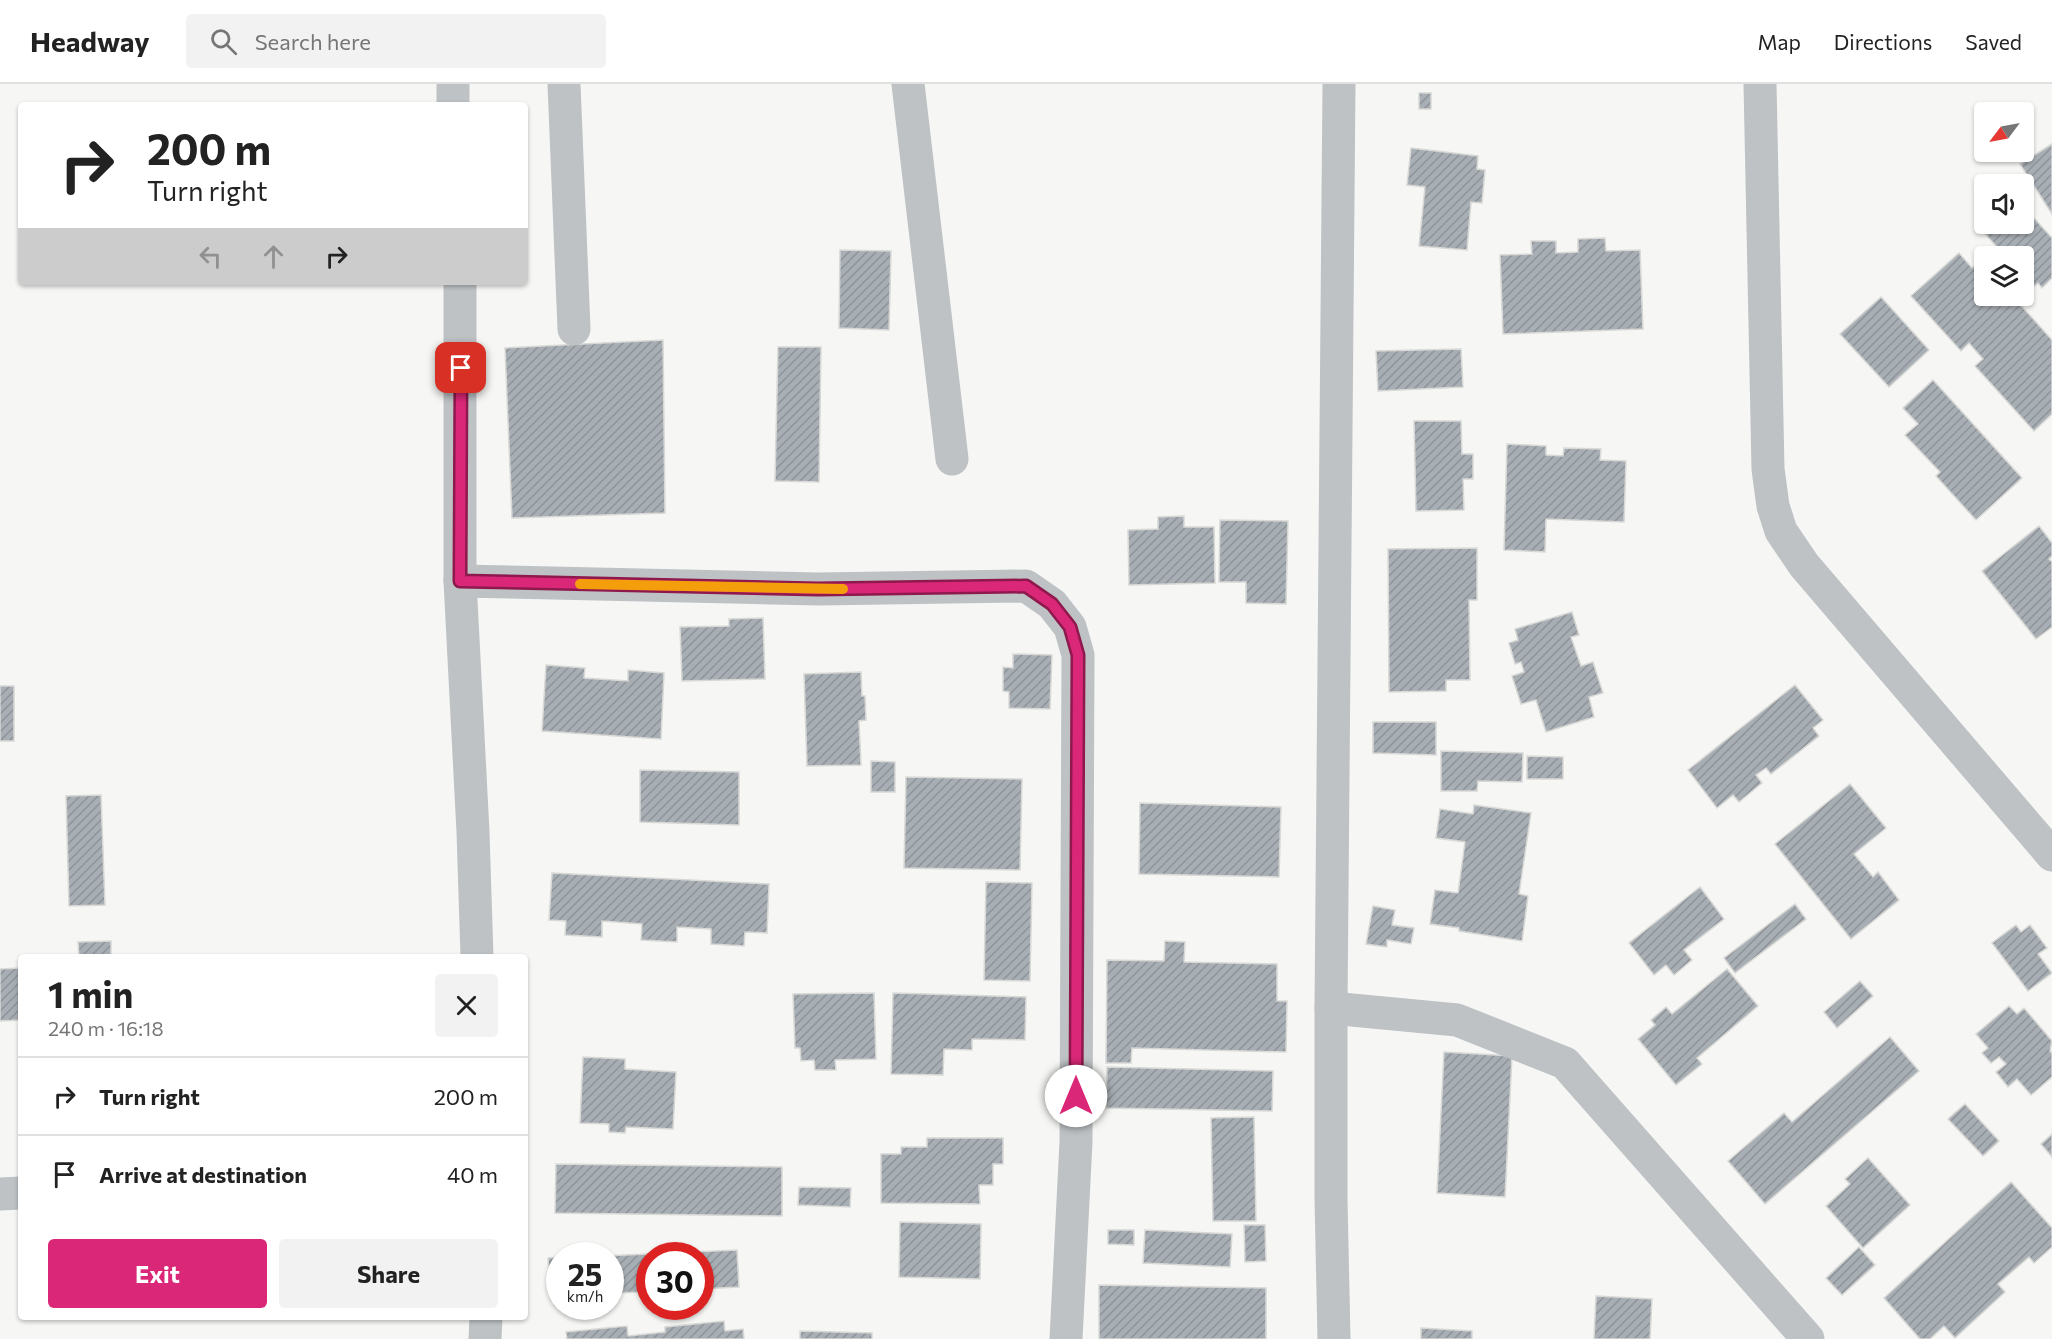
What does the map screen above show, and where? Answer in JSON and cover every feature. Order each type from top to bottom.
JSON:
[{"type":"street","points":[[453,84],[453,102]]},
{"type":"street","points":[[564,84],[574,329]]},
{"type":"street","points":[[908,84],[952,459]]},
{"type":"street","points":[[1334,1339],[1331,1008],[1339,84]]},
{"type":"street","points":[[1760,84],[1768,469],[1773,506],[1781,531],[1804,565],[2052,855]]},
{"type":"street","points":[[459,285],[460,581],[477,954]]},
{"type":"street","points":[[460,581],[818,589],[1026,586],[1052,604],[1070,627],[1078,655],[1076,1142],[1066,1339]]},
{"type":"street","points":[[1331,1008],[1457,1020],[1565,1063],[1808,1339]]},
{"type":"street","points":[[0,1194],[18,1193]]},
{"type":"street","points":[[485,1339],[486,1320]]},
{"type":"building","points":[[1419,93],[1431,93],[1431,109],[1419,109]]},
{"type":"building","points":[[2052,144],[2052,214],[2034,186],[2034,174],[2026,174],[2020,164],[2034,162],[2034,155]]},
{"type":"building","points":[[1411,148],[1478,156],[1477,169],[1485,170],[1482,203],[1471,202],[1467,250],[1419,246],[1425,187],[1407,185]]},
{"type":"building","points":[[2034,218],[2052,238],[2052,278],[2042,288],[2038,283],[2034,286],[2034,246],[1996,246],[1985,234],[2034,234]]},
{"type":"building","points":[[1605,238],[1606,251],[1640,250],[1643,329],[1503,334],[1500,255],[1532,254],[1531,241],[1556,241],[1556,253],[1578,252],[1578,239]]},
{"type":"building","points":[[840,250],[891,251],[889,330],[839,328]]},
{"type":"building","points":[[1959,253],[1972,268],[1974,266],[1974,306],[2021,306],[2052,340],[2052,414],[2034,431],[1975,366],[1983,359],[1969,343],[1961,351],[1911,296]]},
{"type":"building","points":[[1881,297],[1929,350],[1889,387],[1840,334]]},
{"type":"building","points":[[663,340],[665,513],[512,518],[505,348]]},
{"type":"building","points":[[778,347],[821,347],[819,482],[775,481]]},
{"type":"building","points":[[1461,349],[1463,387],[1378,391],[1376,351]]},
{"type":"building","points":[[1933,380],[2022,478],[1976,520],[1936,476],[1940,472],[1905,435],[1918,424],[1903,408]]},
{"type":"building","points":[[1414,421],[1461,421],[1462,454],[1473,454],[1473,479],[1463,479],[1464,510],[1416,511]]},
{"type":"building","points":[[1507,444],[1546,446],[1546,455],[1563,456],[1564,448],[1601,449],[1600,460],[1626,461],[1624,522],[1546,519],[1545,552],[1504,550]]},
{"type":"building","points":[[1184,516],[1184,527],[1214,527],[1215,583],[1129,585],[1128,530],[1158,529],[1158,517]]},
{"type":"building","points":[[1220,520],[1288,521],[1286,604],[1246,603],[1246,582],[1219,582]]},
{"type":"building","points":[[2039,526],[2052,543],[2052,556],[2049,559],[2052,562],[2052,627],[2036,639],[1982,571]]},
{"type":"building","points":[[1477,548],[1477,600],[1469,600],[1470,680],[1446,680],[1446,691],[1389,692],[1388,549]]},
{"type":"building","points":[[1572,612],[1579,635],[1571,637],[1581,666],[1593,662],[1603,693],[1589,697],[1594,717],[1546,732],[1536,700],[1521,704],[1512,676],[1524,672],[1521,662],[1515,664],[1509,643],[1518,640],[1515,629]]},
{"type":"building","points":[[763,618],[765,679],[682,681],[680,627],[729,626],[729,619]]},
{"type":"building","points":[[1013,654],[1052,655],[1050,709],[1009,708],[1009,692],[1003,691],[1003,667],[1013,668]]},
{"type":"building","points":[[546,665],[585,668],[584,678],[628,681],[628,670],[664,673],[661,739],[542,731]]},
{"type":"building","points":[[861,672],[866,720],[859,721],[861,765],[807,766],[804,674]]},
{"type":"building","points":[[1795,685],[1823,720],[1813,728],[1819,736],[1771,774],[1766,768],[1756,775],[1762,783],[1739,802],[1733,795],[1717,808],[1688,770]]},
{"type":"building","points":[[0,686],[14,686],[14,741],[0,741]]},
{"type":"building","points":[[1373,722],[1436,722],[1436,755],[1373,753]]},
{"type":"building","points":[[1441,751],[1523,753],[1522,782],[1478,781],[1477,791],[1441,791]]},
{"type":"building","points":[[1527,756],[1563,757],[1563,779],[1527,779]]},
{"type":"building","points":[[871,761],[895,762],[895,792],[871,792]]},
{"type":"building","points":[[640,770],[739,772],[739,825],[640,822]]},
{"type":"building","points":[[906,777],[1022,779],[1020,870],[904,868]]},
{"type":"building","points":[[1850,784],[1886,828],[1854,854],[1873,877],[1878,872],[1899,900],[1851,939],[1775,844]]},
{"type":"building","points":[[101,795],[105,905],[69,906],[66,796]]},
{"type":"building","points":[[1140,803],[1281,807],[1279,877],[1139,874]]},
{"type":"building","points":[[1474,805],[1531,813],[1519,894],[1528,896],[1522,941],[1430,924],[1435,890],[1458,893],[1465,842],[1436,838],[1440,809],[1473,814]]},
{"type":"building","points":[[552,873],[769,884],[767,933],[745,932],[744,946],[711,944],[711,929],[677,927],[677,942],[641,940],[642,924],[602,921],[602,937],[565,935],[566,921],[549,920]]},
{"type":"building","points":[[986,882],[1032,883],[1030,981],[984,980]]},
{"type":"building","points":[[1700,887],[1724,919],[1684,950],[1692,960],[1674,975],[1666,965],[1654,975],[1629,943]]},
{"type":"building","points":[[1795,904],[1806,919],[1735,973],[1724,958]]},
{"type":"building","points":[[1373,906],[1395,910],[1392,925],[1414,928],[1411,944],[1387,940],[1387,947],[1366,944]]},
{"type":"building","points":[[2016,925],[2021,932],[2030,925],[2047,948],[2038,954],[2052,973],[2028,991],[1992,943]]},
{"type":"building","points":[[111,941],[111,954],[79,954],[78,942]]},
{"type":"building","points":[[1165,941],[1185,942],[1184,962],[1277,964],[1277,1001],[1287,1001],[1286,1052],[1132,1048],[1131,1063],[1106,1063],[1107,960],[1164,961]]},
{"type":"building","points":[[18,968],[18,1020],[0,1021],[0,969]]},
{"type":"building","points":[[1727,969],[1758,1006],[1697,1058],[1702,1064],[1676,1085],[1638,1039],[1655,1025],[1651,1020],[1666,1007],[1672,1014]]},
{"type":"building","points":[[1860,981],[1873,996],[1837,1028],[1824,1012]]},
{"type":"building","points":[[874,993],[876,1059],[835,1060],[836,1070],[815,1070],[814,1060],[801,1061],[800,1048],[795,1048],[793,994]]},
{"type":"building","points":[[893,993],[1026,997],[1025,1040],[972,1039],[972,1050],[944,1049],[943,1075],[891,1074]]},
{"type":"building","points":[[2009,1006],[2017,1014],[2024,1008],[2052,1041],[2050,1051],[2052,1053],[2052,1077],[2031,1095],[2017,1079],[2008,1087],[1996,1072],[2006,1064],[1999,1057],[1991,1063],[1982,1053],[1988,1048],[1976,1034]]},
{"type":"building","points":[[1890,1037],[1919,1071],[1765,1204],[1728,1161],[1784,1113],[1792,1122]]},
{"type":"building","points":[[1444,1052],[1512,1056],[1505,1197],[1437,1193]]},
{"type":"building","points":[[583,1057],[625,1059],[625,1069],[676,1072],[673,1129],[626,1127],[625,1133],[609,1132],[609,1124],[580,1123]]},
{"type":"building","points":[[1107,1067],[1273,1071],[1272,1111],[1106,1108]]},
{"type":"building","points":[[1965,1104],[1999,1141],[1983,1156],[1948,1119]]},
{"type":"building","points":[[1254,1117],[1256,1221],[1213,1221],[1211,1118]]},
{"type":"building","points":[[2052,1134],[2052,1157],[2041,1144]]},
{"type":"building","points":[[927,1138],[1003,1138],[1003,1164],[993,1164],[993,1185],[979,1185],[980,1204],[881,1203],[881,1154],[901,1154],[901,1147],[927,1147]]},
{"type":"building","points":[[1868,1158],[1910,1205],[1863,1248],[1826,1206],[1850,1184],[1845,1179]]},
{"type":"building","points":[[556,1164],[782,1167],[782,1216],[555,1213]]},
{"type":"building","points":[[2011,1182],[2052,1228],[2052,1247],[2034,1263],[2029,1257],[1998,1284],[2005,1292],[1955,1338],[1944,1326],[1930,1339],[1920,1339],[1884,1298]]},
{"type":"building","points":[[799,1187],[851,1188],[850,1207],[798,1205]]},
{"type":"building","points":[[900,1222],[981,1224],[980,1279],[899,1277]]},
{"type":"building","points":[[1244,1225],[1265,1225],[1266,1261],[1245,1262]]},
{"type":"building","points":[[1108,1230],[1134,1230],[1134,1245],[1108,1244]]},
{"type":"building","points":[[1145,1230],[1232,1234],[1230,1267],[1143,1263]]},
{"type":"building","points":[[1859,1247],[1875,1265],[1842,1295],[1826,1278]]},
{"type":"building","points":[[737,1250],[739,1287],[714,1288],[714,1251]]},
{"type":"building","points":[[624,1255],[636,1255],[636,1292],[624,1293]]},
{"type":"building","points":[[1099,1285],[1266,1288],[1266,1339],[1099,1339]]},
{"type":"building","points":[[1596,1296],[1652,1299],[1650,1339],[1594,1339]]},
{"type":"building","points":[[724,1321],[725,1331],[743,1329],[744,1339],[567,1339],[566,1332],[627,1326],[628,1336],[665,1332],[665,1327]]},
{"type":"building","points":[[1421,1328],[1472,1331],[1472,1339],[1421,1339]]},
{"type":"building","points":[[800,1331],[872,1333],[872,1339],[800,1339]]},
{"type":"slow traffic","points":[[580,584],[843,589]]},
{"type":"route","points":[[461,368],[460,581],[818,589],[1026,586],[1052,604],[1070,627],[1078,655],[1076,1096]]}]
